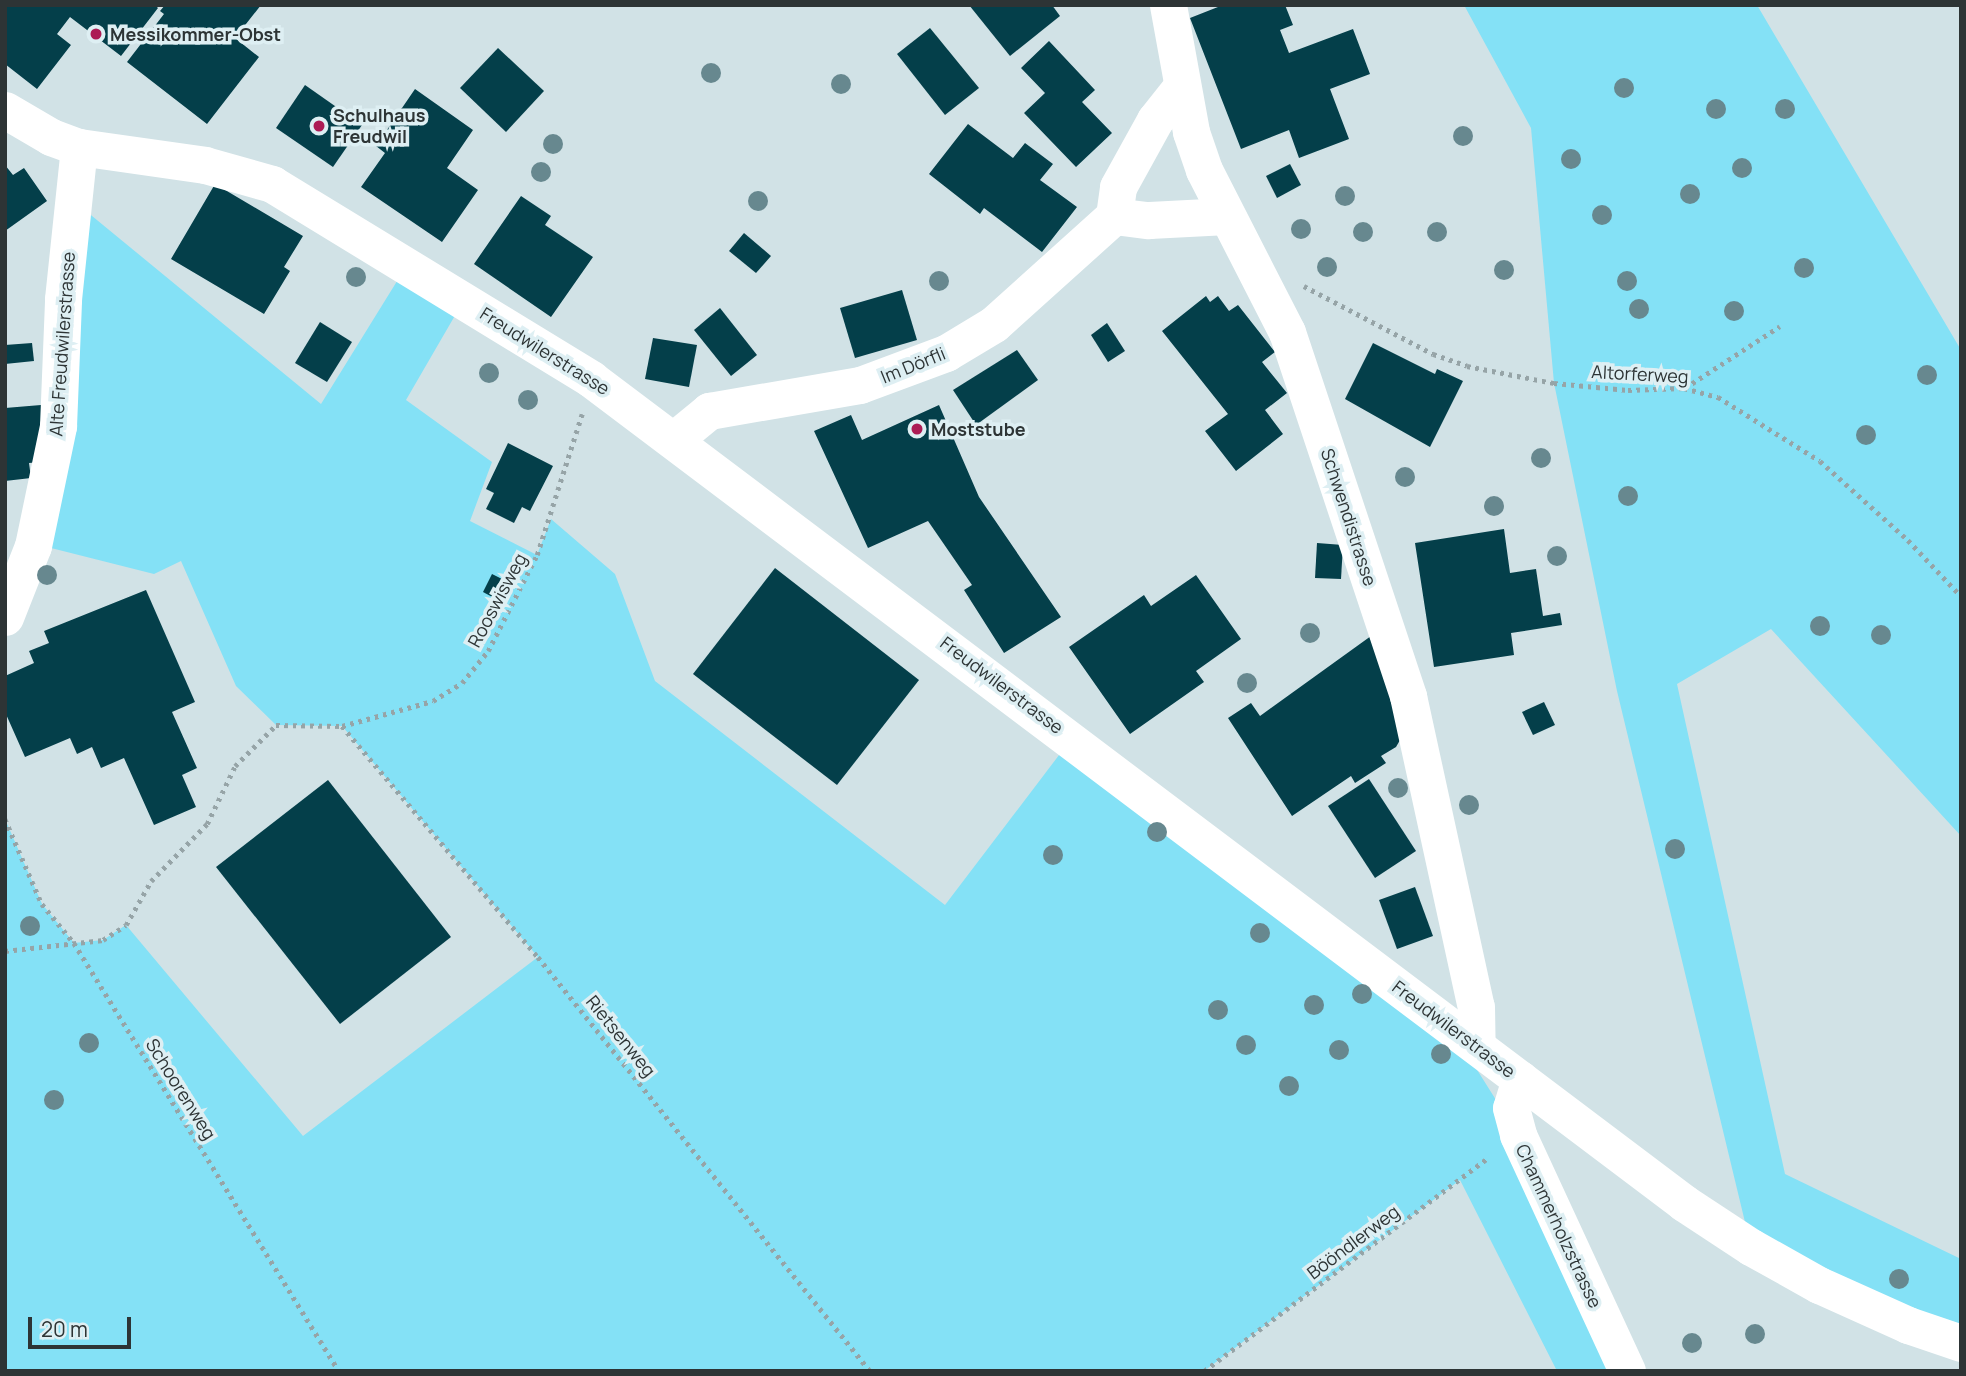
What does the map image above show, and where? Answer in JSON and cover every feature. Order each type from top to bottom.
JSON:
[{"type":"street","name":"Schwendistrasse","points":[[1168,5],[1182,86],[1204,170],[1287,332],[1408,696],[1476,1007],[1477,1046]]},
{"type":"street","points":[[1182,86],[1155,120],[1118,187],[1114,216],[1149,220],[1227,216]]},
{"type":"street","name":"Freudwilerstrasse","points":[[5,110],[51,137],[79,147],[215,167],[272,184],[591,379],[676,439],[1520,1079],[1751,1247],[1857,1302],[1961,1343]]},
{"type":"street","name":"Alte Freudwilerstrasse","points":[[5,617],[33,546],[58,426],[63,299],[79,147]]},
{"type":"street","name":"Im Dörfli","points":[[676,439],[691,424],[720,408],[860,385],[946,353],[1023,300],[1114,216]]},
{"type":"street","name":"Chammerholzstrasse","points":[[1520,1079],[1511,1108],[1518,1135],[1627,1371]]},
{"type":"path","name":"Altorferweg","points":[[1266,288],[1289,283],[1307,287],[1433,354],[1508,376],[1628,390],[1684,388],[1718,397],[1753,416],[1819,461],[1891,523],[1961,596]]},
{"type":"path","points":[[1684,388],[1780,326]]},
{"type":"path","name":"Rooswisweg","points":[[5,951],[103,940],[126,925],[151,881],[207,824],[235,766],[276,725],[342,726],[433,701],[462,683],[488,651],[537,555],[565,479],[591,379]]},
{"type":"path","name":"Rietsenweg","points":[[342,726],[538,957],[870,1371]]},
{"type":"path","name":"Schoorenweg","points":[[5,819],[42,904],[74,943],[339,1371]]},
{"type":"path","name":"Bööndlerweg","points":[[1204,1371],[1518,1135]]},
{"type":"shaded area","points":[[1464,5],[1757,5],[1961,350],[1961,836],[1771,629],[1677,684],[1785,1174],[1961,1259],[1961,1343],[1751,1247],[1617,691],[1554,383],[1531,128]]},
{"type":"shaded area","points":[[75,202],[321,404],[407,265],[464,300],[406,400],[492,462],[470,521],[537,555],[551,519],[615,574],[655,681],[945,905],[1072,738],[1464,1049],[1518,1135],[1627,1371],[1557,1371],[1460,1180],[1204,1371],[5,1371],[5,819],[42,904],[74,943],[103,940],[126,925],[303,1136],[538,957],[342,726],[276,725],[236,686],[181,561],[154,574],[51,548]]},
{"type":"building","points":[[5,5],[155,5],[158,8],[121,56],[70,17],[57,34],[71,45],[37,89],[5,64]]},
{"type":"building","points":[[165,5],[261,5],[235,38],[259,57],[207,124],[127,62],[164,14],[160,11]]},
{"type":"building","points":[[969,5],[1052,5],[1060,16],[1010,56]]},
{"type":"building","points":[[1223,5],[1285,5],[1293,25],[1280,30],[1289,53],[1353,29],[1370,74],[1330,89],[1349,139],[1299,158],[1289,130],[1241,149],[1190,18]]},
{"type":"building","points":[[930,28],[979,88],[945,115],[897,54]]},
{"type":"building","points":[[1049,41],[1095,90],[1082,102],[1112,133],[1076,167],[1024,113],[1045,93],[1021,68]]},
{"type":"building","points":[[498,48],[544,91],[506,132],[460,88]]},
{"type":"building","name":"Schulhaus Freudwil","points":[[305,85],[362,125],[333,167],[276,128]]},
{"type":"building","points":[[415,89],[473,130],[447,168],[478,190],[442,242],[361,187],[385,153],[376,146]]},
{"type":"building","points":[[968,124],[1013,158],[1025,143],[1053,164],[1040,180],[1077,207],[1042,252],[984,208],[980,214],[929,174]]},
{"type":"building","points":[[1290,164],[1301,185],[1277,198],[1266,176]]},
{"type":"building","points":[[5,165],[13,175],[24,168],[47,201],[5,231]]},
{"type":"building","points":[[215,184],[303,236],[284,267],[290,271],[264,314],[171,259]]},
{"type":"building","points":[[521,196],[551,216],[545,225],[593,257],[551,317],[474,264]]},
{"type":"building","points":[[744,233],[771,256],[756,273],[729,251]]},
{"type":"building","points":[[902,290],[917,340],[855,358],[840,308]]},
{"type":"building","points":[[1206,296],[1210,302],[1218,296],[1229,311],[1238,305],[1275,352],[1262,362],[1287,393],[1265,410],[1283,434],[1236,471],[1205,431],[1228,414],[1162,331]]},
{"type":"building","points":[[720,308],[757,355],[731,376],[694,330]]},
{"type":"building","points":[[320,322],[352,342],[327,382],[295,363]]},
{"type":"building","points":[[1107,323],[1125,351],[1108,362],[1091,335]]},
{"type":"building","points":[[653,338],[697,345],[689,387],[645,379]]},
{"type":"building","points":[[32,343],[34,361],[5,364],[5,345]]},
{"type":"building","points":[[1373,343],[1435,374],[1437,369],[1463,381],[1430,447],[1345,399]]},
{"type":"building","points":[[1017,350],[1038,380],[976,425],[953,390]]},
{"type":"building","points":[[41,405],[41,462],[29,463],[31,478],[5,481],[5,408]]},
{"type":"building","points":[[939,405],[979,497],[1061,617],[1004,653],[964,590],[972,585],[928,521],[868,548],[814,431],[851,415],[862,440]]},
{"type":"building","points":[[508,443],[553,466],[530,511],[522,507],[514,523],[486,509],[494,493],[486,489]]},
{"type":"building","points":[[1504,529],[1510,573],[1536,569],[1543,616],[1560,613],[1562,625],[1511,633],[1514,655],[1434,667],[1415,543]]},
{"type":"building","points":[[1317,543],[1343,545],[1341,579],[1315,578]]},
{"type":"building","points":[[775,568],[919,680],[837,785],[693,674]]},
{"type":"building","points":[[492,574],[506,581],[496,599],[483,592]]},
{"type":"building","points":[[1196,575],[1241,639],[1196,671],[1204,682],[1130,734],[1069,647],[1144,595],[1151,606]]},
{"type":"building","points":[[146,590],[195,702],[172,712],[197,768],[182,775],[196,807],[154,825],[124,758],[101,768],[92,747],[77,754],[70,738],[25,757],[5,712],[5,676],[34,663],[29,651],[49,643],[44,631]]},
{"type":"building","points":[[1371,636],[1407,728],[1396,747],[1381,756],[1386,763],[1355,783],[1351,776],[1292,816],[1228,718],[1251,703],[1260,716]]},
{"type":"building","points":[[1544,702],[1555,725],[1533,735],[1522,712]]},
{"type":"building","points":[[1369,779],[1416,851],[1375,878],[1328,806]]},
{"type":"building","points":[[328,780],[451,937],[340,1024],[216,867]]},
{"type":"building","points":[[1415,887],[1433,936],[1397,949],[1379,900]]},
{"type":"place","name":"Messikommer-Obst","points":[[96,34]]},
{"type":"place","name":"Schulhaus Freudwil","points":[[319,126]]},
{"type":"place","name":"Moststube","points":[[917,429]]}]
